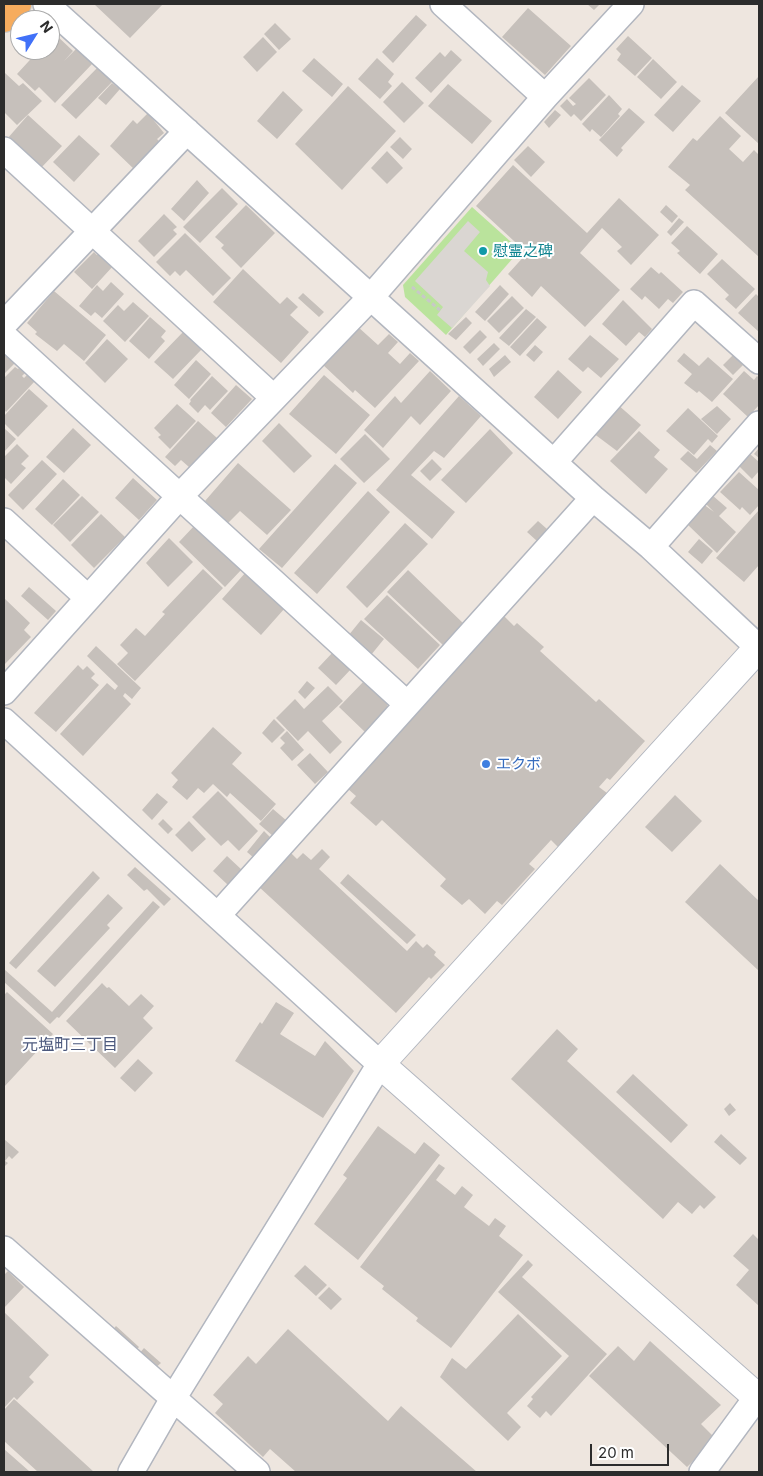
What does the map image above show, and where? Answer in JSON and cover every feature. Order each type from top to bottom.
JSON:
[{"type":"highway","points":[[4,18],[17,4]]},
{"type":"street","points":[[46,4],[593,498],[651,546],[759,647],[380,1064],[174,1397],[131,1472]]},
{"type":"street","points":[[443,4],[545,97]]},
{"type":"street","points":[[4,692],[179,497],[372,297],[545,97],[631,4]]},
{"type":"street","points":[[4,324],[91,230],[187,131]]},
{"type":"street","points":[[4,150],[274,398]]},
{"type":"street","points":[[554,462],[694,303],[759,361]]},
{"type":"street","points":[[4,336],[407,704]]},
{"type":"street","points":[[651,546],[759,424]]},
{"type":"street","points":[[218,915],[593,498]]},
{"type":"street","points":[[4,521],[88,598]]},
{"type":"street","points":[[4,721],[380,1064],[758,1398],[702,1472]]},
{"type":"street","points":[[4,1249],[257,1472]]},
{"type":"path","points":[[412,286],[440,310]]},
{"type":"green space","points":[[472,207],[520,250],[446,335],[405,297],[403,285]]},
{"type":"shaded area","points":[[468,221],[480,232],[464,251],[488,272],[486,280],[490,286],[452,328],[437,315],[443,307],[415,281]]},
{"type":"building","points":[[94,4],[163,4],[130,38]]},
{"type":"building","points":[[587,4],[600,4],[594,10]]},
{"type":"building","points":[[528,8],[571,46],[545,75],[502,37]]},
{"type":"building","points":[[416,15],[427,25],[393,63],[382,52]]},
{"type":"building","points":[[275,23],[291,39],[279,50],[264,34]]},
{"type":"building","points":[[628,36],[652,58],[635,76],[617,60],[621,54],[616,49]]},
{"type":"building","points":[[263,37],[277,52],[257,72],[243,57]]},
{"type":"building","points":[[60,39],[73,51],[64,61],[77,48],[93,63],[55,103],[39,87],[35,91],[17,74],[30,60],[60,60]]},
{"type":"building","points":[[451,50],[462,60],[431,93],[415,78],[440,52],[445,57]]},
{"type":"building","points":[[314,58],[343,84],[332,97],[302,71]]},
{"type":"building","points":[[377,58],[394,74],[388,82],[392,86],[380,99],[358,79]]},
{"type":"building","points":[[653,59],[677,82],[661,99],[637,77]]},
{"type":"building","points":[[98,67],[113,81],[76,119],[61,105]]},
{"type":"building","points":[[5,73],[19,86],[23,83],[42,101],[17,125],[4,112]]},
{"type":"building","points":[[759,76],[759,144],[725,113]]},
{"type":"building","points":[[589,78],[606,95],[581,121],[574,114],[571,117],[560,106],[567,99],[573,106],[576,104],[569,98]]},
{"type":"building","points":[[402,82],[424,103],[404,123],[383,102]]},
{"type":"building","points":[[112,83],[120,89],[106,105],[98,98]]},
{"type":"building","points":[[448,84],[492,121],[472,144],[428,106]]},
{"type":"building","points":[[682,85],[701,101],[673,132],[654,115]]},
{"type":"building","points":[[348,86],[396,131],[342,190],[295,144]]},
{"type":"building","points":[[283,91],[303,110],[277,139],[257,121]]},
{"type":"building","points":[[609,95],[622,109],[618,114],[620,116],[601,137],[592,129],[590,132],[582,124]]},
{"type":"building","points":[[629,108],[645,122],[621,148],[623,150],[617,157],[599,140]]},
{"type":"building","points":[[555,110],[561,115],[549,128],[544,122]]},
{"type":"building","points":[[148,113],[164,133],[157,139],[160,142],[135,170],[110,146],[133,120],[137,124]]},
{"type":"building","points":[[28,115],[62,146],[40,169],[7,139]]},
{"type":"building","points":[[720,116],[741,136],[729,149],[743,162],[754,150],[759,155],[759,257],[685,190],[690,185],[668,167],[693,138],[697,141]]},
{"type":"building","points":[[79,135],[100,154],[74,182],[53,162]]},
{"type":"building","points":[[400,137],[412,149],[403,159],[390,147]]},
{"type":"building","points":[[528,146],[545,162],[531,177],[514,160]]},
{"type":"building","points":[[387,151],[403,168],[387,184],[371,168]]},
{"type":"building","points":[[513,165],[587,233],[619,198],[659,235],[631,265],[617,251],[622,247],[602,228],[580,253],[620,290],[585,327],[541,286],[532,297],[508,274],[527,253],[476,206]]},
{"type":"building","points":[[197,180],[209,193],[184,221],[171,209]]},
{"type":"building","points":[[222,188],[238,204],[200,243],[183,227]]},
{"type":"building","points":[[246,205],[275,233],[241,268],[221,248],[224,245],[215,237]]},
{"type":"building","points":[[666,205],[678,216],[672,223],[660,212]]},
{"type":"building","points":[[164,214],[177,227],[173,230],[177,234],[154,257],[138,241]]},
{"type":"building","points":[[679,218],[684,222],[671,236],[667,232]]},
{"type":"building","points":[[687,226],[718,254],[700,274],[677,253],[680,251],[671,243]]},
{"type":"building","points":[[185,233],[231,278],[213,296],[186,270],[180,276],[175,271],[170,276],[156,262]]},
{"type":"building","points":[[94,252],[97,255],[100,252],[114,265],[92,289],[74,272]]},
{"type":"building","points":[[722,259],[755,289],[736,309],[725,299],[729,295],[707,274]]},
{"type":"building","points":[[651,267],[659,274],[661,272],[683,292],[673,303],[668,299],[659,309],[645,296],[642,300],[630,289]]},
{"type":"building","points":[[243,269],[280,304],[287,297],[298,307],[290,315],[309,332],[281,363],[213,302]]},
{"type":"building","points":[[111,282],[124,294],[102,318],[95,312],[91,316],[79,306],[97,285],[103,291]]},
{"type":"building","points":[[500,285],[509,294],[485,321],[475,312]]},
{"type":"building","points":[[54,291],[106,335],[84,361],[64,344],[57,351],[35,334],[37,332],[27,323]]},
{"type":"building","points":[[303,293],[324,312],[319,317],[298,298]]},
{"type":"building","points":[[756,294],[759,297],[759,332],[738,313]]},
{"type":"building","points":[[512,296],[524,308],[499,333],[487,321]]},
{"type":"building","points":[[623,300],[652,329],[645,337],[639,332],[626,346],[602,324]]},
{"type":"building","points":[[133,302],[149,316],[125,342],[103,321],[118,305],[124,311]]},
{"type":"building","points":[[526,309],[536,317],[509,346],[499,338]]},
{"type":"building","points":[[150,317],[166,331],[161,337],[165,341],[149,359],[129,341]]},
{"type":"building","points":[[466,317],[472,323],[456,340],[448,334]]},
{"type":"building","points":[[537,318],[547,327],[520,356],[510,347]]},
{"type":"building","points":[[357,326],[378,345],[389,334],[398,342],[388,353],[400,364],[410,353],[419,361],[375,408],[355,390],[353,393],[322,364]]},
{"type":"building","points":[[480,330],[487,337],[470,354],[463,347]]},
{"type":"building","points":[[184,331],[202,349],[173,379],[154,362]]},
{"type":"building","points":[[590,335],[619,359],[601,378],[588,367],[583,372],[568,359]]},
{"type":"building","points":[[107,339],[128,359],[105,383],[85,363]]},
{"type":"building","points":[[494,343],[500,349],[483,366],[477,359]]},
{"type":"building","points":[[535,345],[543,352],[534,362],[526,355]]},
{"type":"building","points":[[4,352],[15,363],[4,374]]},
{"type":"building","points":[[684,353],[699,366],[708,357],[733,379],[712,402],[699,391],[697,393],[684,383],[692,374],[677,361]]},
{"type":"building","points":[[734,354],[744,364],[733,375],[723,365]]},
{"type":"building","points":[[505,355],[511,362],[494,377],[489,369]]},
{"type":"building","points":[[196,360],[211,374],[189,399],[174,385]]},
{"type":"building","points":[[15,367],[18,369],[20,367],[26,372],[22,376],[24,378],[28,374],[35,381],[6,412],[4,409],[4,378]]},
{"type":"building","points":[[558,370],[582,392],[558,419],[534,397]]},
{"type":"building","points":[[430,371],[451,391],[420,425],[411,416],[383,448],[364,430],[395,396],[401,403]]},
{"type":"building","points":[[744,371],[754,380],[757,376],[759,378],[759,405],[748,417],[723,394]]},
{"type":"building","points":[[324,375],[370,415],[336,454],[289,414]]},
{"type":"building","points":[[212,376],[228,391],[210,410],[205,405],[198,413],[189,404],[190,400]]},
{"type":"building","points":[[236,385],[252,399],[226,427],[211,413]]},
{"type":"building","points":[[29,389],[48,406],[18,437],[4,423],[4,416]]},
{"type":"building","points":[[459,396],[481,416],[444,458],[434,451],[411,475],[455,512],[432,539],[376,490]]},
{"type":"building","points":[[177,404],[196,421],[170,449],[158,437],[161,435],[154,428]]},
{"type":"building","points":[[617,404],[641,425],[617,451],[593,433]]},
{"type":"building","points":[[717,406],[731,419],[717,434],[701,419]]},
{"type":"building","points":[[688,408],[718,436],[712,443],[708,439],[694,455],[666,431]]},
{"type":"building","points":[[198,421],[217,438],[189,467],[181,460],[175,466],[165,457]]},
{"type":"building","points":[[279,423],[312,456],[294,473],[262,441]]},
{"type":"building","points":[[4,428],[16,439],[4,452]]},
{"type":"building","points":[[73,428],[91,445],[64,473],[46,457]]},
{"type":"building","points":[[490,429],[513,453],[466,503],[441,480]]},
{"type":"building","points":[[639,431],[660,450],[654,457],[668,469],[646,494],[610,461]]},
{"type":"building","points":[[365,434],[390,459],[364,483],[340,459]]},
{"type":"building","points":[[17,444],[29,456],[21,464],[26,468],[11,484],[4,477],[4,457]]},
{"type":"building","points":[[710,445],[717,451],[696,473],[680,459],[688,451],[697,459]]},
{"type":"building","points":[[759,448],[759,458],[754,454]]},
{"type":"building","points":[[750,454],[759,462],[759,471],[752,479],[739,466]]},
{"type":"building","points":[[432,459],[442,469],[430,481],[420,471]]},
{"type":"building","points":[[42,460],[57,474],[23,510],[8,495]]},
{"type":"building","points":[[238,463],[291,510],[267,535],[240,511],[228,523],[205,501]]},
{"type":"building","points":[[335,464],[357,483],[282,568],[259,549]]},
{"type":"building","points":[[739,472],[759,490],[759,505],[750,515],[742,507],[740,510],[720,492]]},
{"type":"building","points":[[133,478],[157,500],[139,520],[115,498]]},
{"type":"building","points":[[63,479],[80,495],[52,525],[35,509]]},
{"type":"building","points":[[368,491],[390,512],[317,594],[294,573]]},
{"type":"building","points":[[712,495],[727,508],[719,516],[736,532],[717,553],[688,525],[703,504],[714,512],[705,503]]},
{"type":"building","points":[[82,496],[99,512],[70,542],[53,525]]},
{"type":"building","points":[[759,510],[759,565],[744,582],[716,558]]},
{"type":"building","points":[[101,514],[125,537],[94,568],[71,545]]},
{"type":"building","points":[[538,521],[547,529],[537,541],[527,532]]},
{"type":"building","points":[[405,523],[428,544],[367,608],[346,587]]},
{"type":"building","points":[[195,525],[242,569],[225,587],[179,542]]},
{"type":"building","points":[[169,538],[193,562],[168,587],[146,563]]},
{"type":"building","points":[[699,539],[713,551],[702,564],[688,552]]},
{"type":"building","points":[[203,569],[223,588],[135,681],[117,664],[128,653],[120,645],[136,628],[145,636],[165,614],[162,612]]},
{"type":"building","points":[[408,570],[464,624],[444,646],[387,592]]},
{"type":"building","points":[[246,572],[285,608],[261,635],[222,599]]},
{"type":"building","points":[[29,587],[56,611],[48,620],[21,596]]},
{"type":"building","points":[[387,595],[440,645],[418,669],[364,619]]},
{"type":"building","points":[[4,598],[30,623],[24,630],[31,637],[4,665]]},
{"type":"building","points":[[504,616],[514,626],[517,623],[544,647],[540,651],[596,702],[599,699],[645,741],[610,780],[607,778],[599,787],[607,793],[558,847],[551,840],[529,864],[535,869],[502,905],[497,901],[485,914],[469,899],[462,905],[440,886],[446,879],[382,820],[376,826],[350,803],[356,796],[348,789]]},
{"type":"building","points":[[361,620],[384,639],[371,655],[348,636]]},
{"type":"building","points":[[96,646],[141,688],[132,699],[125,693],[123,696],[131,704],[83,756],[60,734],[107,683],[115,690],[118,686],[87,656]]},
{"type":"building","points":[[334,651],[352,668],[336,685],[318,668]]},
{"type":"building","points":[[78,665],[83,670],[87,666],[95,674],[91,678],[99,685],[56,732],[34,713]]},
{"type":"building","points":[[365,680],[389,702],[387,705],[389,707],[365,732],[339,707]]},
{"type":"building","points":[[307,681],[315,688],[305,699],[298,692]]},
{"type":"building","points":[[328,686],[343,701],[322,721],[342,742],[330,754],[308,731],[298,741],[276,718],[295,699],[304,709]]},
{"type":"building","points":[[274,719],[285,730],[272,743],[262,733]]},
{"type":"building","points":[[213,727],[242,753],[232,764],[276,804],[261,821],[230,793],[227,797],[213,784],[204,793],[198,788],[187,800],[172,787],[178,780],[171,773]]},
{"type":"building","points":[[287,731],[304,750],[292,761],[280,748],[285,743],[280,738]]},
{"type":"building","points":[[310,753],[328,772],[315,784],[297,765]]},
{"type":"building","points":[[218,791],[258,831],[239,851],[228,840],[221,846],[192,817]]},
{"type":"building","points":[[157,793],[168,802],[152,820],[142,810]]},
{"type":"building","points":[[675,795],[702,821],[672,852],[645,827]]},
{"type":"building","points":[[273,809],[287,821],[273,836],[259,824]]},
{"type":"building","points":[[163,819],[173,829],[168,834],[158,824]]},
{"type":"building","points":[[189,821],[206,839],[192,852],[175,835]]},
{"type":"building","points":[[264,831],[271,838],[254,858],[247,852]]},
{"type":"building","points":[[322,849],[330,857],[319,869],[407,951],[416,941],[423,948],[427,944],[436,952],[434,955],[445,965],[431,979],[429,977],[396,1013],[258,886],[290,852],[297,859],[303,853],[311,860]]},
{"type":"building","points":[[227,856],[242,870],[228,885],[213,871]]},
{"type":"building","points":[[720,864],[759,901],[759,971],[685,902]]},
{"type":"building","points":[[135,867],[171,899],[164,906],[147,889],[144,891],[127,875]]},
{"type":"building","points":[[93,871],[100,878],[16,969],[9,963]]},
{"type":"building","points":[[348,874],[416,935],[407,944],[340,883]]},
{"type":"building","points":[[108,894],[123,908],[107,925],[110,928],[55,987],[37,971]]},
{"type":"building","points":[[153,901],[160,907],[59,1018],[57,1017],[50,1024],[4,982],[4,969],[52,1012]]},
{"type":"building","points":[[102,983],[129,1006],[141,994],[154,1006],[143,1018],[153,1028],[115,1068],[66,1021]]},
{"type":"building","points":[[7,992],[53,1034],[4,1087],[4,995]]},
{"type":"building","points":[[276,1002],[294,1013],[280,1034],[315,1056],[325,1041],[354,1071],[323,1118],[235,1061],[260,1022],[262,1024]]},
{"type":"building","points":[[557,1029],[578,1049],[567,1061],[716,1197],[704,1209],[700,1205],[692,1214],[678,1202],[663,1219],[511,1079]]},
{"type":"building","points":[[138,1059],[153,1073],[135,1092],[120,1078]]},
{"type":"building","points":[[633,1074],[688,1125],[671,1143],[616,1092]]},
{"type":"building","points":[[730,1103],[736,1110],[729,1116],[724,1109]]},
{"type":"building","points":[[378,1126],[415,1154],[424,1142],[440,1155],[358,1260],[314,1224],[347,1178],[343,1175]]},
{"type":"building","points":[[721,1134],[747,1158],[740,1165],[714,1142]]},
{"type":"building","points":[[4,1139],[19,1152],[12,1159],[9,1156],[5,1161],[8,1163],[4,1167]]},
{"type":"building","points":[[439,1164],[445,1168],[436,1180],[455,1195],[462,1186],[473,1195],[464,1207],[489,1226],[495,1218],[506,1226],[499,1236],[523,1255],[451,1348],[416,1321],[418,1318],[382,1289],[384,1286],[360,1267]]},
{"type":"building","points":[[753,1234],[759,1240],[759,1306],[736,1285],[749,1270],[733,1256]]},
{"type":"building","points":[[528,1260],[533,1265],[522,1277],[607,1354],[551,1416],[546,1411],[540,1418],[527,1406],[533,1399],[531,1397],[569,1356],[498,1292]]},
{"type":"building","points":[[305,1265],[327,1285],[316,1296],[294,1276]]},
{"type":"building","points":[[8,1271],[24,1287],[4,1308],[4,1275]]},
{"type":"building","points":[[329,1287],[342,1299],[331,1310],[318,1298]]},
{"type":"building","points":[[4,1312],[49,1355],[29,1377],[34,1382],[17,1400],[14,1397],[4,1408]]},
{"type":"building","points":[[518,1314],[562,1356],[507,1413],[521,1427],[508,1441],[440,1377],[452,1358],[466,1369]]},
{"type":"building","points":[[116,1326],[139,1347],[134,1353],[111,1332]]},
{"type":"building","points":[[288,1329],[388,1421],[401,1406],[477,1472],[296,1472],[270,1449],[263,1457],[215,1413],[223,1404],[213,1395],[248,1356],[256,1364]]},
{"type":"building","points":[[650,1341],[721,1405],[701,1424],[716,1439],[687,1467],[589,1376],[618,1346],[634,1361]]},
{"type":"building","points":[[144,1348],[161,1363],[154,1369],[138,1355]]},
{"type":"building","points":[[14,1399],[94,1472],[38,1472],[4,1441],[4,1410]]},
{"type":"building","points":[[4,1449],[29,1471],[4,1472]]},
{"type":"place","name":"慰霊之碑","points":[[483,251]]},
{"type":"place","name":"エクボ","points":[[486,764]]},
{"type":"district","name":"元塩町三丁目","points":[[70,1045]]}]
